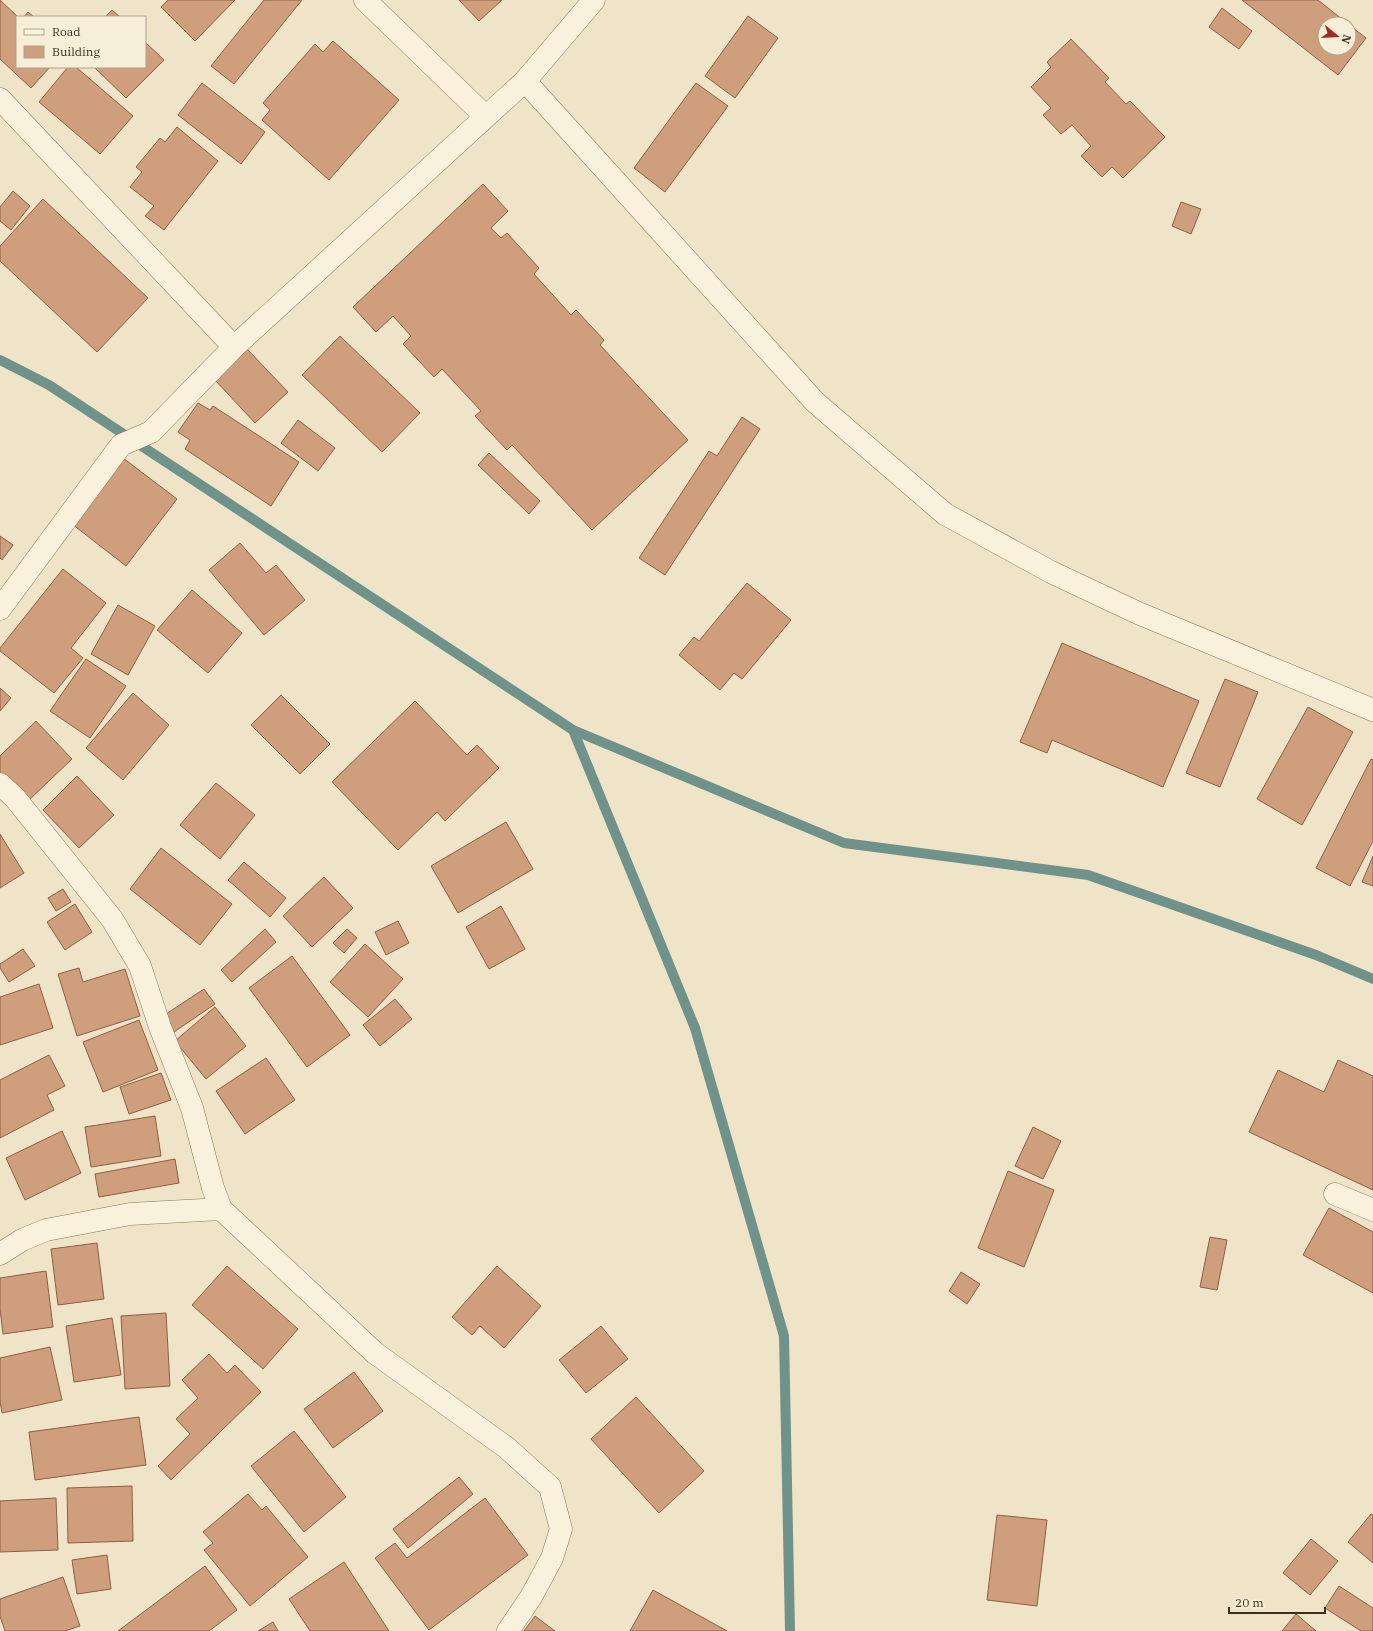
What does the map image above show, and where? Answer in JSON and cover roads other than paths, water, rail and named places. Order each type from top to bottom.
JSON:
[{"type":"street","points":[[365,0],[485,116]]},
{"type":"street","points":[[0,609],[121,445],[151,432],[234,347],[525,81],[594,0]]},
{"type":"street","points":[[525,81],[815,402],[945,514],[1051,572],[1138,613],[1373,710]]},
{"type":"street","points":[[0,99],[234,347]]},
{"type":"street","points":[[0,784],[20,804],[112,919],[140,966],[160,1027],[192,1108],[213,1188],[221,1209],[375,1353],[507,1448],[550,1487],[561,1529],[552,1558],[531,1597],[508,1631]]},
{"type":"street","points":[[1335,1194],[1373,1210]]},
{"type":"street","points":[[0,1254],[22,1240],[46,1230],[130,1214],[221,1209]]},
{"type":"waterway","points":[[0,360],[49,385],[573,730],[844,843],[1088,875],[1316,955],[1373,979]]},
{"type":"waterway","points":[[573,730],[695,1028],[784,1336],[790,1630]]}]
